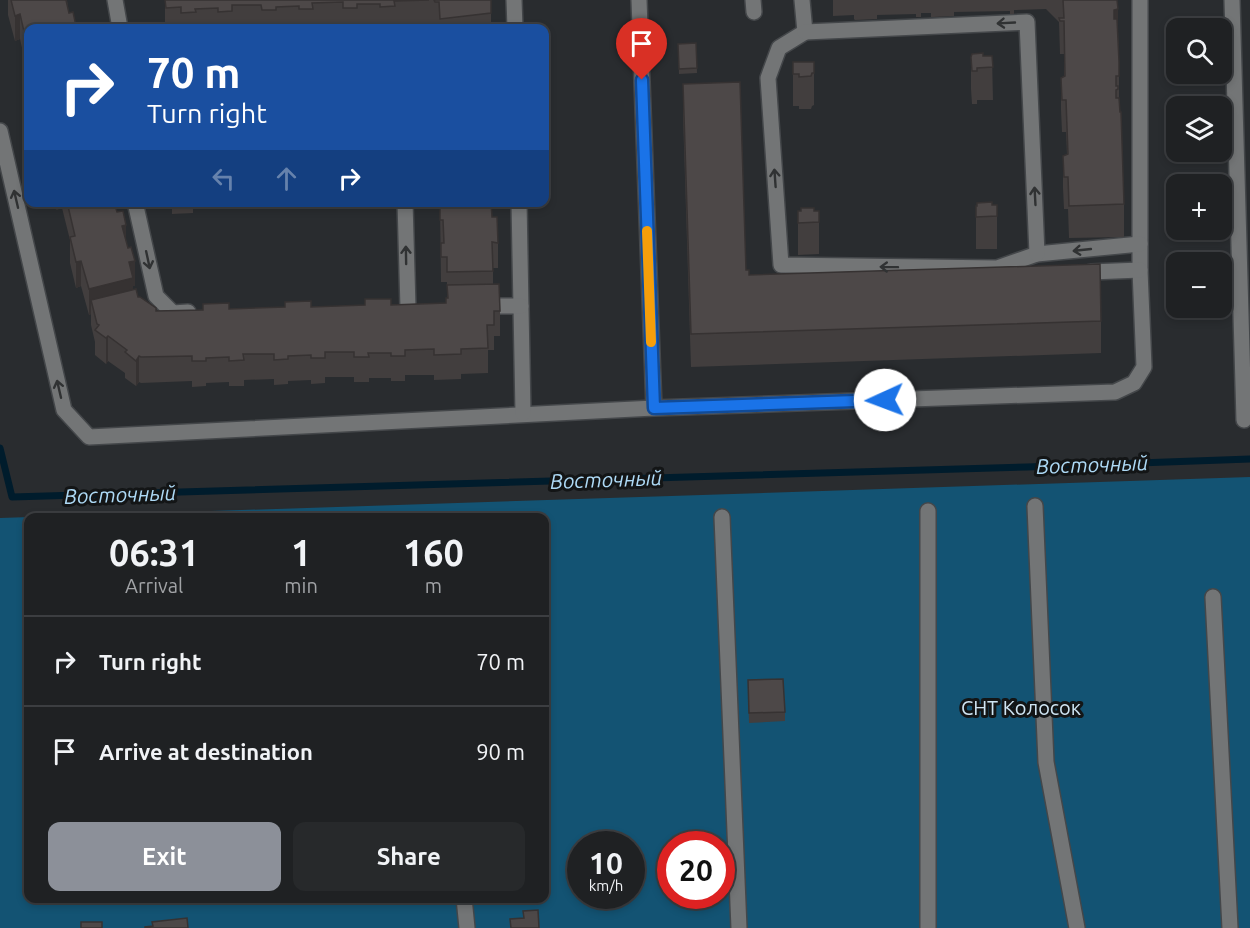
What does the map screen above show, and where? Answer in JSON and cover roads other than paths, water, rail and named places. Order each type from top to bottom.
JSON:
[{"type":"street","points":[[115,0],[119,24]]},
{"type":"street","points":[[514,0],[515,24]]},
{"type":"street","points":[[639,0],[654,408]]},
{"type":"street","points":[[802,0],[805,32]]},
{"type":"street","points":[[0,130],[64,410],[89,437],[523,413],[1115,392],[1134,383],[1144,367],[1140,270],[1140,0]]},
{"type":"street","points":[[1232,0],[1244,420]]},
{"type":"street","points":[[1037,254],[1027,22],[805,32],[779,48],[768,78],[781,265],[997,268],[1037,254],[1140,244]]},
{"type":"street","points":[[136,207],[156,296],[173,312],[208,312]]},
{"type":"street","points":[[405,207],[402,308],[427,308]]},
{"type":"street","points":[[519,207],[523,413]]},
{"type":"street","points":[[1091,272],[1140,270]]},
{"type":"street","points":[[498,306],[521,306]]},
{"type":"street","points":[[1035,506],[1046,762],[1077,928]]},
{"type":"street","points":[[927,511],[928,928]]},
{"type":"street","points":[[722,517],[739,928]]},
{"type":"street","points":[[1213,597],[1230,928]]},
{"type":"street","points":[[465,903],[467,928]]},
{"type":"waterway","name":"Восточный","points":[[0,448],[12,497],[1250,459]]},
{"type":"park label","name":"СНТ Колосок","points":[[1021,707]]}]
